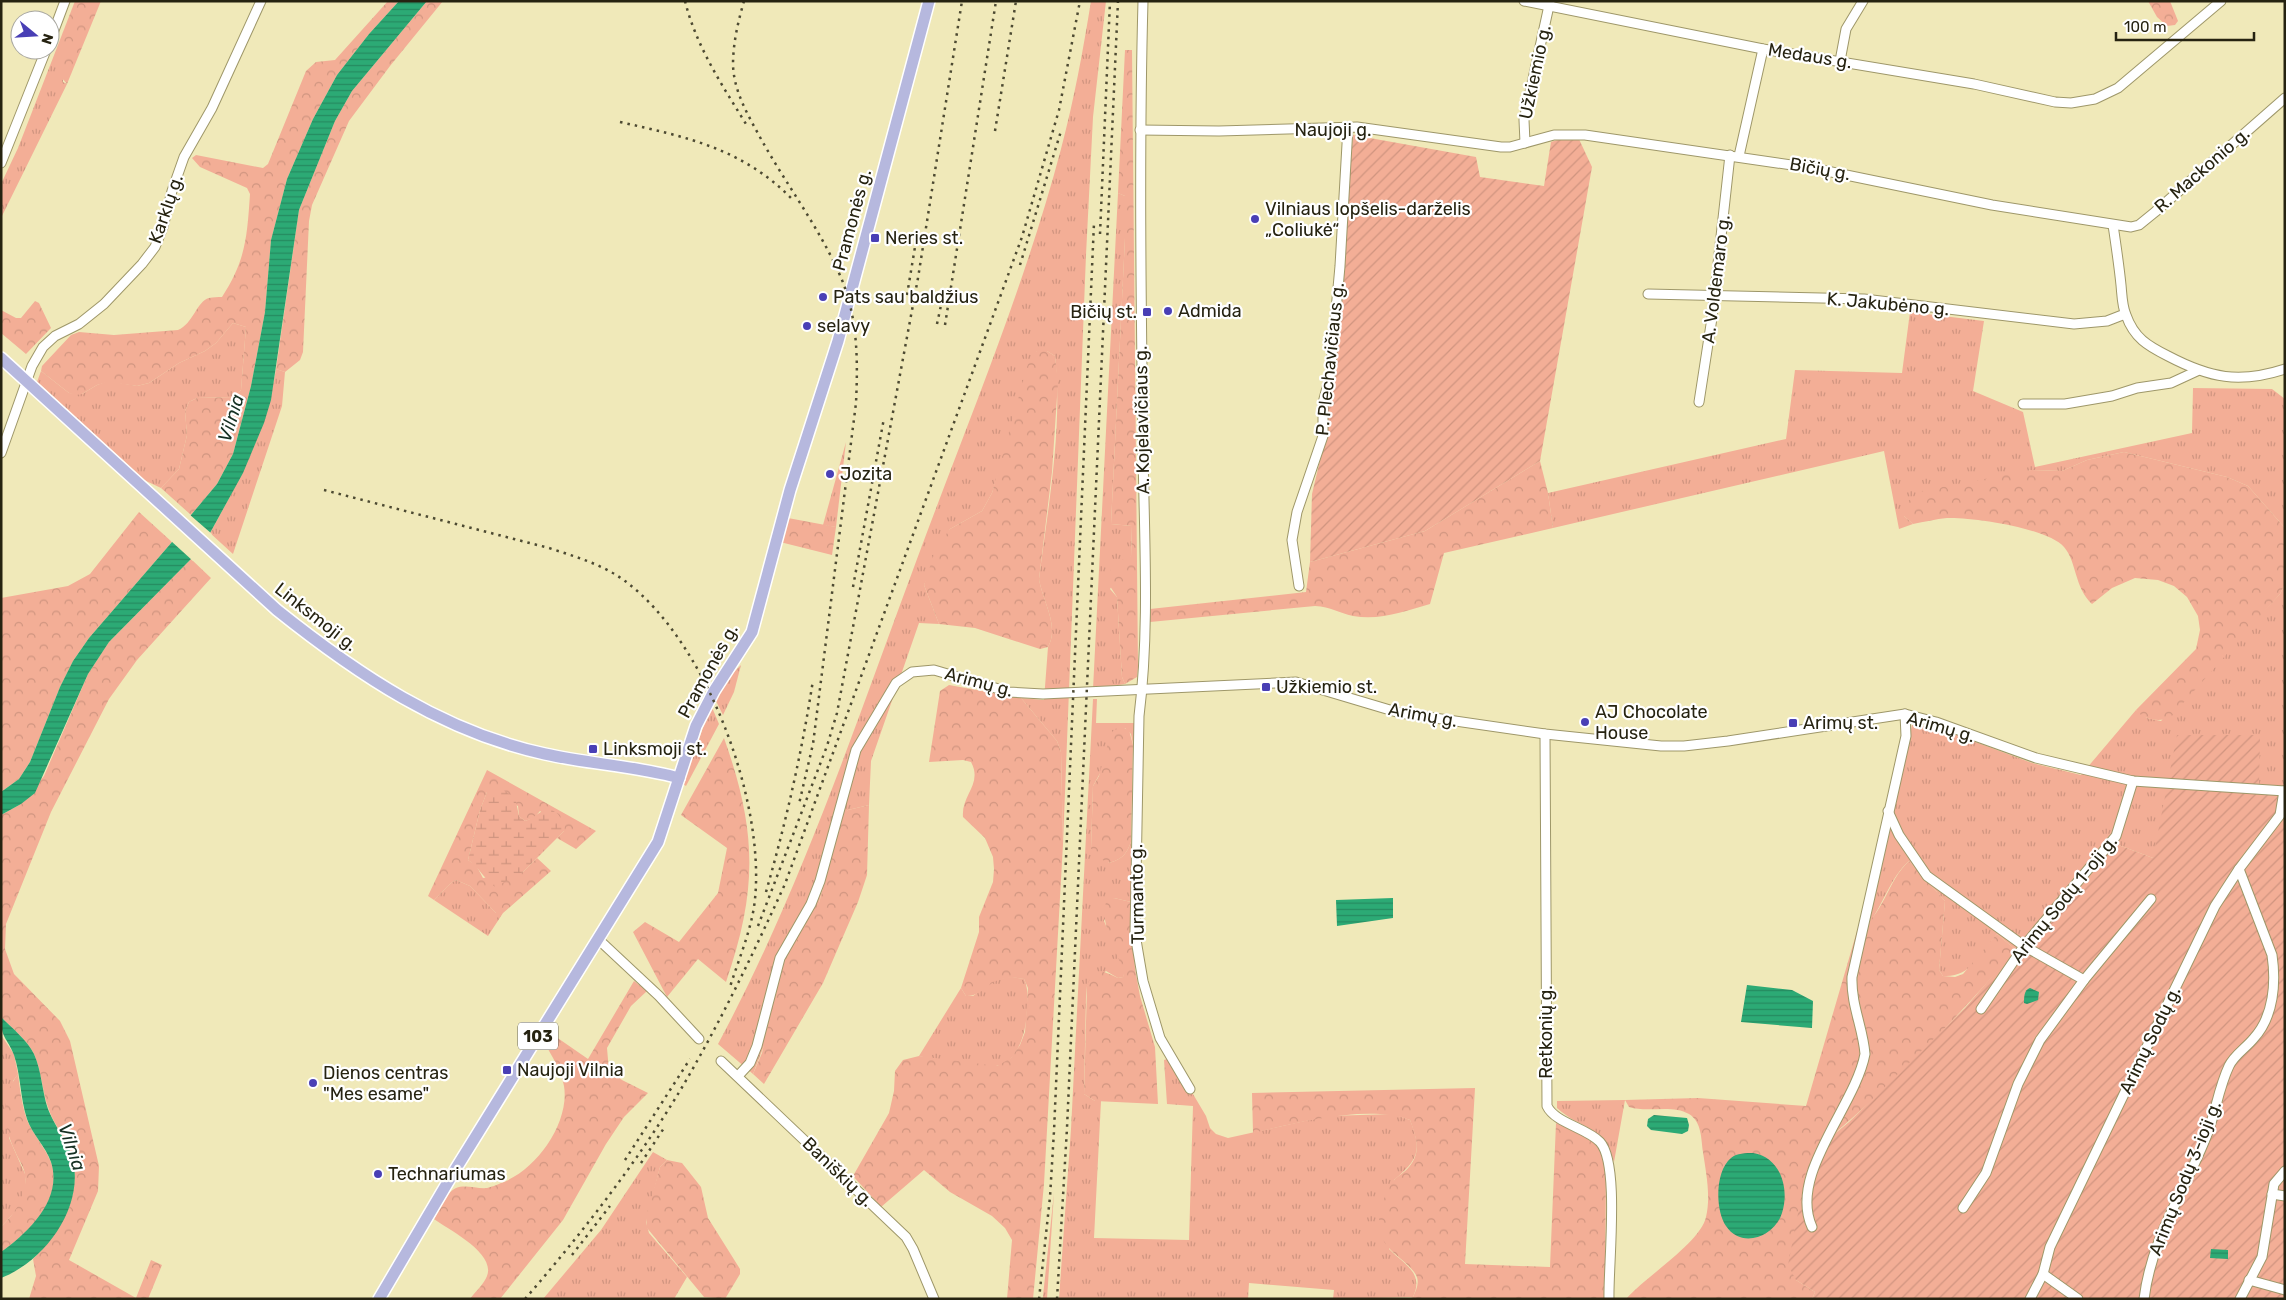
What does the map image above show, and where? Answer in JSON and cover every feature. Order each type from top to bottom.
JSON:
[{"type":"main road","name":"Pramonės g.","points":[[379,1299],[455,1170],[658,842],[696,726],[708,701],[752,632],[785,509],[840,333],[929,1]]},
{"type":"main road","name":"Linksmoji g.","points":[[1,358],[237,575],[277,610],[356,671],[453,724],[506,744],[544,754],[679,778]]},
{"type":"street","points":[[60,14],[65,1]]},
{"type":"street","name":"Karklų g.","points":[[1,453],[28,382],[32,366],[43,347],[55,336],[79,324],[104,304],[142,264],[155,247],[184,157],[212,108],[261,1]]},
{"type":"street","name":"A. Kojelavičiaus g.","points":[[1142,688],[1144,606],[1140,130],[1143,1]]},
{"type":"street","name":"Medaus g.","points":[[1524,1],[1550,3],[1763,49],[1974,84],[2055,102],[2084,102],[2118,88],[2221,1]]},
{"type":"street","points":[[1840,61],[1844,34],[1863,1]]},
{"type":"street","name":"Užkiemio g.","points":[[1525,143],[1525,111],[1550,3]]},
{"type":"street","name":"A. Voldemaro g.","points":[[1699,402],[1734,155],[1763,49]]},
{"type":"street","points":[[1,163],[42,60]]},
{"type":"street","name":"R. Mackonio g.","points":[[2113,225],[2131,228],[2138,225],[2285,98]]},
{"type":"street","name":"P. Plechavičiaus g.","points":[[1299,586],[1292,540],[1296,512],[1323,436],[1323,403],[1330,376],[1340,266],[1348,128]]},
{"type":"street","name":"Naujoji g.","points":[[1140,130],[1219,131],[1365,128],[1501,147],[1525,143]]},
{"type":"street","name":"Bičių g.","points":[[1525,143],[1554,135],[1572,134],[1734,155],[1859,176],[2002,207],[2113,225]]},
{"type":"street","points":[[2113,225],[2125,314],[2133,331],[2144,344],[2197,371],[2217,376],[2242,378],[2266,375],[2285,369]]},
{"type":"street","name":"K. Jakubėno g.","points":[[1648,294],[1864,299],[2074,324],[2107,321],[2125,314]]},
{"type":"street","points":[[2023,404],[2065,404],[2112,396],[2137,388],[2171,383],[2197,371]]},
{"type":"street","name":"Arimų g.","points":[[738,1076],[750,1062],[756,1046],[780,958],[810,904],[820,881],[856,750],[896,683],[904,676],[924,669],[964,677],[1009,692],[1073,694],[1142,688],[1296,682],[1400,713],[1544,734],[1635,744],[1684,746],[1905,714],[1936,722],[2036,758],[2132,781],[2284,791]]},
{"type":"street","name":"Turmanto g.","points":[[1142,688],[1139,716],[1135,934],[1142,981],[1160,1038],[1190,1089]]},
{"type":"street","points":[[1812,1227],[1806,1212],[1808,1187],[1816,1162],[1865,1054],[1864,1041],[1851,996],[1852,977],[1906,736],[1905,714]]},
{"type":"street","name":"Retkonių g.","points":[[1544,734],[1547,1106],[1554,1114],[1595,1137],[1607,1152],[1611,1174],[1609,1299]]},
{"type":"street","name":"Arimų Sodų 1-oji g.","points":[[1981,1009],[2024,946],[2116,836],[2132,781]]},
{"type":"street","name":"Arimų Sodų g.","points":[[2030,1299],[2042,1274],[2050,1247],[2215,906],[2239,869],[2280,815],[2284,791]]},
{"type":"street","points":[[1888,811],[1899,835],[1927,876],[2024,946],[2084,980]]},
{"type":"street","name":"Arimų Sodų 3-ioji g.","points":[[2144,1299],[2147,1278],[2156,1246],[2208,1132],[2229,1065],[2260,1030],[2272,997],[2274,968],[2272,954],[2239,869]]},
{"type":"street","points":[[1963,1208],[1986,1173],[2018,1084],[2040,1040],[2084,980],[2151,900]]},
{"type":"street","points":[[598,940],[659,996],[699,1039]]},
{"type":"street","name":"Baniškių g.","points":[[721,1061],[906,1237],[934,1299]]},
{"type":"street","points":[[2240,1299],[2264,1253],[2274,1184],[2285,1171]]},
{"type":"street","points":[[2272,1194],[2285,1196]]},
{"type":"street","points":[[2042,1274],[2078,1299]]},
{"type":"street","points":[[2250,1280],[2285,1290]]},
{"type":"green space","points":[[75,1],[101,1],[67,84],[61,77],[63,32]]},
{"type":"green space","points":[[388,1],[399,1],[369,34],[337,75],[313,119],[287,179],[271,240],[265,312],[251,386],[233,454],[217,484],[191,515],[161,488],[179,469],[187,435],[185,411],[189,402],[197,398],[235,397],[241,390],[246,327],[233,323],[216,343],[205,351],[179,363],[149,383],[137,386],[108,382],[76,395],[69,393],[41,371],[42,366],[71,335],[79,332],[114,335],[178,330],[187,323],[205,300],[222,297],[236,271],[244,248],[250,194],[247,188],[200,167],[192,158],[196,155],[263,168],[268,164],[306,71],[316,62],[335,60]]},
{"type":"green space","points":[[427,1],[443,1],[390,66],[349,121],[312,205],[309,221],[303,352],[300,360],[285,372],[276,369],[299,210],[335,121],[352,91]]},
{"type":"green space","points":[[1091,1],[1106,1],[1093,117],[1063,844],[1061,752],[1057,741],[1021,698],[1044,700],[1048,647],[1052,630],[1039,579],[1056,439],[1057,384],[1055,356],[1047,351],[1037,351],[992,493],[982,511],[950,529],[924,585],[939,624],[919,623],[871,761],[869,805],[848,810],[838,824],[819,903],[753,1074],[718,1044],[776,926],[826,805],[994,356],[1030,253],[1061,149],[1078,75]]},
{"type":"green space","points":[[2148,1],[2170,1],[2178,21],[2175,25],[2167,26],[2157,17]]},
{"type":"green space","points":[[63,32],[63,82],[67,84],[1,218],[1,184],[18,148],[52,60],[60,60],[60,40]]},
{"type":"green space","points":[[1125,50],[1132,50],[1138,667],[1137,677],[1125,684],[1122,677],[1117,597],[1106,580],[1115,564],[1131,556],[1132,526],[1111,524],[1125,238],[1125,196],[1118,193]]},
{"type":"green space","points":[[1353,135],[1476,157],[1480,177],[1544,186],[1551,142],[1563,138],[1578,137],[1592,167],[1540,461],[1425,531],[1310,562],[1312,494],[1327,431],[1326,405],[1333,371]]},
{"type":"green space","points":[[1118,193],[1125,196],[1125,238],[1111,524],[1132,526],[1131,556],[1110,589],[1117,597],[1122,677],[1125,684],[1093,689]]},
{"type":"green space","points":[[35,301],[39,303],[51,328],[26,354],[1,333],[1,310],[16,318],[21,318]]},
{"type":"green space","points":[[1910,312],[1984,321],[1973,391],[2023,412],[2035,467],[2192,433],[2193,388],[2272,389],[2285,399],[2285,528],[2248,486],[2227,477],[2124,452],[2087,460],[2062,471],[2031,470],[1904,516],[1913,524],[1899,529],[1884,451],[1553,528],[1548,493],[1786,439],[1795,370],[1902,373]]},
{"type":"green space","points":[[233,323],[246,327],[241,390],[235,397],[197,398],[189,402],[185,411],[187,435],[179,469],[161,488],[144,480],[37,382],[41,371],[69,393],[82,394],[108,381],[137,386],[149,383],[179,363],[205,351],[216,343]]},
{"type":"green space","points":[[1037,351],[1047,351],[1055,356],[1058,382],[1052,472],[1039,579],[1052,630],[1048,647],[1040,649],[975,628],[939,624],[924,585],[936,548],[950,529],[982,511],[992,493],[1029,360]]},
{"type":"green space","points":[[276,369],[285,372],[282,406],[233,554],[210,533],[232,493],[259,434],[272,392]]},
{"type":"green space","points":[[846,442],[836,527],[823,525]]},
{"type":"green space","points":[[2124,452],[2227,477],[2248,486],[2285,528],[2285,584],[2280,594],[2170,718],[2165,719],[2147,718],[2136,710],[2196,649],[2200,630],[2198,616],[2187,597],[2174,586],[2158,580],[2135,578],[2112,588],[2092,604],[2082,590],[2068,553],[2055,540],[2026,529],[1974,519],[1947,518],[1913,524],[1904,516],[1904,504],[1922,491],[2031,470],[2062,471],[2087,460]]},
{"type":"green space","points":[[1540,461],[1548,493],[1553,528],[1444,553],[1430,604],[1373,617],[1353,616],[1315,606],[1150,622],[1150,609],[1306,592],[1310,562],[1425,531]]},
{"type":"green space","points":[[139,512],[172,542],[89,638],[73,661],[60,687],[30,762],[19,779],[1,792],[1,598],[68,586],[90,574]]},
{"type":"green space","points":[[788,518],[836,527],[832,555],[780,542]]},
{"type":"green space","points":[[191,559],[211,578],[137,660],[109,699],[51,812],[6,924],[5,949],[14,974],[60,1021],[70,1041],[99,1166],[98,1191],[69,1260],[136,1298],[151,1260],[162,1265],[148,1299],[29,1299],[36,1276],[33,1259],[52,1237],[67,1211],[72,1198],[74,1169],[69,1148],[49,1110],[34,1054],[23,1039],[1,1017],[1,815],[21,804],[44,776],[88,674],[109,642]]},
{"type":"green space","points":[[2285,584],[2285,785],[2259,785],[2153,858],[2108,841],[2016,950],[1997,934],[1980,957],[1961,973],[1943,976],[1939,970],[1945,901],[1909,861],[1897,875],[1868,925],[1912,725],[1935,727],[2032,763],[2081,775],[2136,710],[2147,718],[2161,721],[2280,594]]},
{"type":"green space","points":[[741,665],[734,692],[723,715],[715,699],[730,676]]},
{"type":"green space","points":[[949,685],[1021,698],[1057,741],[1061,752],[1063,844],[1044,1184],[1033,1299],[1007,1299],[1012,1240],[1005,1228],[992,1216],[950,1192],[924,1170],[881,1207],[853,1176],[889,1113],[894,1091],[895,1071],[903,1060],[919,1056],[997,1066],[1011,1058],[1020,1045],[1025,1032],[1028,988],[1024,979],[1003,979],[978,993],[966,996],[961,988],[979,932],[979,917],[993,882],[994,869],[993,857],[985,838],[963,817],[965,802],[975,777],[971,762],[963,760],[929,762],[940,691]]},
{"type":"green space","points":[[1093,699],[1097,699],[1096,723],[1135,723],[1133,745],[1131,734],[1125,728],[1093,786],[1091,849],[1109,863],[1123,856],[1131,842],[1131,902],[1114,898],[1104,921],[1125,971],[1123,977],[1118,978],[1106,971],[1087,986],[1084,1094],[1095,1101],[1101,1101],[1094,1238],[1189,1240],[1193,1106],[1167,1104],[1164,1060],[1167,1059],[1190,1089],[1206,1116],[1210,1128],[1216,1134],[1228,1138],[1327,1116],[1393,1114],[1410,1120],[1417,1147],[1409,1166],[1394,1180],[1389,1249],[1412,1270],[1415,1276],[1416,1289],[1413,1297],[1333,1299],[1334,1290],[1249,1283],[1248,1299],[1059,1299],[1071,1129]]},
{"type":"green space","points":[[711,705],[719,724],[686,786],[683,784]]},
{"type":"green space","points":[[1121,727],[1129,730],[1133,745],[1131,842],[1123,856],[1109,863],[1094,856],[1091,849],[1093,786],[1099,776],[1110,736],[1113,731]]},
{"type":"green space","points":[[2177,735],[2260,735],[2259,785],[2285,785],[2285,1299],[1812,1299],[1815,1292],[1796,1280],[1788,1265],[1806,1172],[1815,1150],[1849,1122],[1965,1008],[2108,841],[2153,858]]},
{"type":"green space","points":[[724,738],[743,802],[748,832],[748,888],[744,918],[726,982],[698,959],[667,997],[633,932],[645,922],[679,942],[718,893],[727,848],[681,815]]},
{"type":"green space","points":[[487,770],[596,831],[576,849],[557,838],[564,831],[540,811],[534,818],[525,821],[519,816],[518,806],[487,792],[480,810],[468,860],[476,865],[483,878],[523,872],[537,858],[551,871],[503,913],[496,913],[470,886],[456,880],[449,884],[434,900],[428,896]]},
{"type":"green space","points":[[499,788],[515,797],[519,816],[525,821],[549,808],[558,814],[565,825],[564,831],[523,872],[495,887],[468,860],[480,810],[487,792]]},
{"type":"green space","points":[[869,805],[867,875],[858,902],[823,983],[764,1084],[753,1074],[762,1053],[780,974],[785,961],[819,903],[842,815],[848,810]]},
{"type":"green space","points":[[1909,861],[1945,901],[1939,970],[1943,976],[1955,977],[1963,974],[1997,934],[2016,950],[1920,1054],[1815,1150],[1796,1280],[1815,1292],[1812,1299],[1626,1299],[1683,1248],[1702,1227],[1706,1217],[1708,1193],[1700,1131],[1693,1117],[1682,1111],[1668,1109],[1636,1109],[1629,1107],[1625,1100],[1698,1098],[1806,1106],[1857,931],[1866,925],[1880,908],[1895,878]]},
{"type":"green space","points":[[456,880],[470,886],[496,913],[503,913],[488,936],[434,900],[449,884]]},
{"type":"green space","points":[[1114,898],[1131,902],[1135,969],[1140,996],[1155,1047],[1158,1104],[1095,1101],[1084,1094],[1087,986],[1096,972],[1100,971],[1118,978],[1123,977],[1124,971],[1109,937],[1105,920],[1106,902]]},
{"type":"green space","points":[[1012,977],[1024,979],[1028,1000],[1021,1042],[1009,1060],[996,1066],[980,1066],[919,1056],[961,988],[966,996],[973,996],[996,979]]},
{"type":"green space","points":[[634,981],[647,991],[631,1006],[607,1048],[609,1071],[648,1093],[624,1117],[606,1144],[563,1220],[500,1299],[470,1299],[487,1276],[488,1267],[485,1259],[469,1243],[434,1219],[452,1190],[463,1186],[487,1188],[496,1185],[514,1177],[538,1157],[556,1130],[562,1115],[564,1100],[564,1086],[561,1074],[543,1040],[549,1032],[588,1059]]},
{"type":"green space","points":[[1,1035],[14,1054],[18,1074],[13,1081],[9,1138],[25,1174],[25,1191],[19,1207],[1,1227]]},
{"type":"green space","points":[[18,1074],[22,1103],[27,1120],[50,1160],[54,1174],[53,1187],[42,1213],[23,1235],[1,1252],[1,1227],[19,1204],[25,1183],[24,1170],[8,1132],[5,1112],[8,1092]]},
{"type":"green space","points":[[1475,1088],[1465,1264],[1550,1267],[1556,1123],[1582,1134],[1594,1143],[1603,1158],[1606,1168],[1605,1299],[1409,1299],[1413,1297],[1417,1286],[1416,1275],[1383,1240],[1380,1233],[1379,1218],[1386,1194],[1395,1179],[1409,1167],[1417,1150],[1416,1138],[1410,1120],[1374,1114],[1353,1114],[1311,1120],[1253,1133],[1252,1093]]},
{"type":"green space","points":[[1625,1100],[1614,1162],[1604,1141],[1597,1134],[1557,1108],[1557,1101]]},
{"type":"green space","points":[[653,1152],[667,1160],[660,1167],[646,1222],[649,1233],[687,1277],[674,1299],[543,1299],[601,1230]]},
{"type":"green space","points":[[667,1160],[682,1163],[701,1187],[708,1218],[740,1269],[740,1274],[725,1299],[704,1297],[647,1228],[646,1217],[660,1167]]},
{"type":"green space","points":[[1054,1193],[1047,1299],[1043,1299],[1043,1296]]},
{"type":"shaded area","points":[[399,1],[427,1],[352,91],[335,121],[299,210],[271,400],[264,423],[243,473],[210,533],[191,559],[109,642],[88,674],[35,793],[21,804],[1,815],[1,792],[19,779],[30,762],[60,687],[73,661],[89,638],[172,542],[191,515],[217,484],[233,454],[251,386],[265,312],[271,240],[287,179],[313,119],[337,75],[369,34]]},
{"type":"shaded area","points":[[1393,898],[1393,918],[1337,926],[1336,900]]},
{"type":"shaded area","points":[[1747,985],[1792,990],[1813,1001],[1812,1028],[1741,1022]]},
{"type":"shaded area","points":[[2030,988],[2039,992],[2038,1000],[2027,1004],[2024,1003],[2024,996],[2025,992]]},
{"type":"shaded area","points":[[1,1017],[23,1039],[34,1054],[48,1109],[71,1153],[75,1172],[74,1191],[68,1210],[59,1228],[33,1258],[18,1270],[1,1278],[1,1252],[22,1235],[41,1213],[52,1189],[53,1176],[49,1156],[27,1119],[14,1055],[3,1034]]},
{"type":"shaded area","points":[[1654,1115],[1687,1118],[1688,1131],[1682,1134],[1651,1130],[1647,1126],[1648,1119]]},
{"type":"shaded area","points":[[1753,1153],[1762,1156],[1776,1167],[1781,1175],[1785,1194],[1782,1213],[1773,1228],[1765,1234],[1749,1238],[1733,1233],[1726,1226],[1722,1219],[1718,1191],[1722,1172],[1731,1158],[1739,1154]]},
{"type":"shaded area","points":[[2211,1249],[2228,1250],[2228,1259],[2210,1258]]},
{"type":"pier","points":[[189,514],[212,534],[193,561],[171,541]]},
{"type":"railway","points":[[685,1],[703,49],[719,80],[746,124]]},
{"type":"railway","points":[[744,1],[736,33],[733,57],[736,85],[761,139],[812,222],[839,273],[850,305],[857,354],[856,403],[813,744],[799,804]]},
{"type":"railway","points":[[758,926],[827,746],[837,713],[918,278],[962,1]]},
{"type":"railway","points":[[945,325],[996,1]]},
{"type":"railway","points":[[995,131],[1016,1]]},
{"type":"railway","points":[[525,1299],[608,1197],[664,1117],[723,1014],[785,884],[1022,237],[1059,110],[1080,1]]},
{"type":"railway","points":[[1100,234],[1110,1]]},
{"type":"railway","points":[[1057,1299],[1067,1128],[1118,1]]},
{"type":"railway","points":[[620,122],[668,133],[733,156],[773,182],[792,199]]},
{"type":"railway","points":[[1020,265],[1061,131]]},
{"type":"railway","points":[[1039,1299],[1050,1197],[1054,1131],[1094,223]]},
{"type":"railway","points":[[907,295],[916,241]]},
{"type":"railway","points":[[937,324],[943,296]]},
{"type":"railway","points":[[853,587],[884,418]]},
{"type":"railway","points":[[324,490],[549,548],[579,558],[598,565],[616,575],[654,608],[681,642],[704,682],[724,725],[740,771],[750,816],[756,859],[755,899],[748,932],[730,987]]},
{"type":"railway","points":[[766,892],[793,787],[813,680]]},
{"type":"railway","points":[[625,1160],[690,1059]]},
{"type":"railway","points":[[641,1163],[664,1128]]},
{"type":"railway","points":[[572,1255],[610,1206]]},
{"type":"place","name":"Vilniaus lopšelis-darželis „Coliukė“","points":[[1255,219]]},
{"type":"place","name":"Neries st.","points":[[875,238]]},
{"type":"place","name":"Pats sau baldžius","points":[[823,297]]},
{"type":"place","name":"Admida","points":[[1168,311]]},
{"type":"place","name":"Bičių st.","points":[[1147,312]]},
{"type":"place","name":"selavy","points":[[807,326]]},
{"type":"place","name":"Jozita","points":[[830,474]]},
{"type":"place","name":"Užkiemio st.","points":[[1266,687]]},
{"type":"place","name":"AJ Chocolate House","points":[[1585,722]]},
{"type":"place","name":"Arimų st.","points":[[1793,723]]},
{"type":"place","name":"Linksmoji st.","points":[[593,749]]},
{"type":"place","name":"Naujoji Vilnia","points":[[507,1070]]},
{"type":"place","name":"Dienos centras \"Mes esame\"","points":[[313,1083]]},
{"type":"place","name":"Technariumas","points":[[378,1174]]},
{"type":"water label","name":"Vilnia","points":[[231,418]]},
{"type":"water label","name":"Vilnia","points":[[72,1147]]}]
